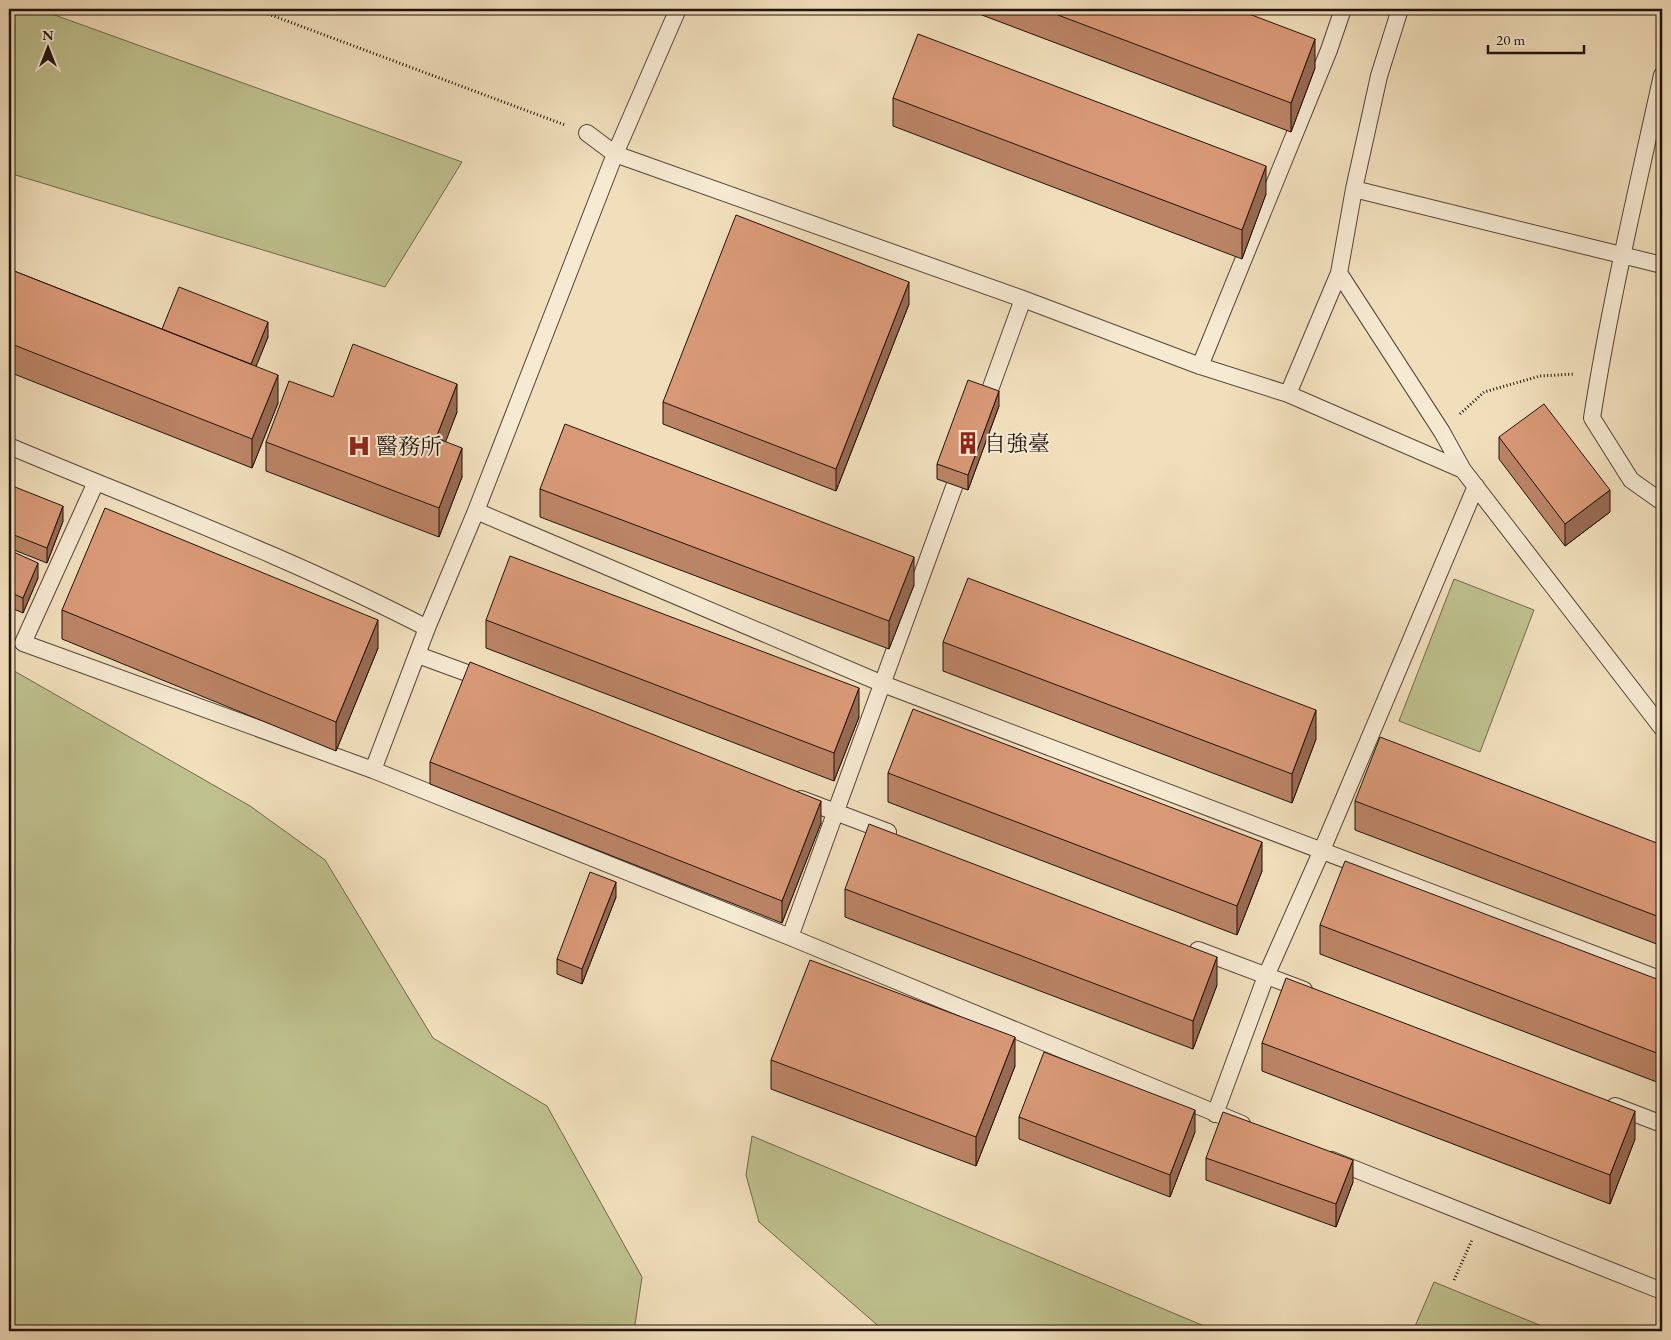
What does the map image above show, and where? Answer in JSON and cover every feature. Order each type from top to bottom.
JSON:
[{"type":"lane","points":[[373,770],[427,628],[476,511],[615,154],[678,9]]},
{"type":"lane","points":[[1200,366],[1329,50],[1343,9]]},
{"type":"lane","points":[[1288,394],[1339,273],[1354,189],[1379,76],[1400,9]]},
{"type":"lane","points":[[1662,75],[1622,256],[1592,418],[1631,480],[1662,502]]},
{"type":"lane","points":[[587,133],[615,154],[1023,299],[1200,366],[1288,394],[1463,470]]},
{"type":"lane","points":[[1354,189],[1662,266]]},
{"type":"lane","points":[[1339,273],[1442,432],[1463,470],[1662,728]]},
{"type":"lane","points":[[978,421],[1023,299]]},
{"type":"lane","points":[[9,446],[256,548],[427,628]]},
{"type":"lane","points":[[790,938],[968,449]]},
{"type":"lane","points":[[96,482],[22,642],[373,770],[790,938],[1260,1132]]},
{"type":"lane","points":[[1214,1114],[1266,976],[1322,850],[1476,486]]},
{"type":"lane","points":[[476,511],[883,684],[1662,980]]},
{"type":"lane","points":[[418,655],[501,686]]},
{"type":"lane","points":[[789,795],[900,837]]},
{"type":"lane","points":[[1183,945],[1321,997]]},
{"type":"lane","points":[[1598,1100],[1662,1124]]},
{"type":"lane","points":[[1316,1154],[1662,1291]]},
{"type":"path","points":[[255,9],[587,133]]},
{"type":"path","points":[[1442,432],[1484,392],[1540,376],[1599,373]]},
{"type":"path","points":[[1454,1280],[1481,1219]]},
{"type":"green space","points":[[9,9],[38,9],[462,162],[385,287],[9,173]]},
{"type":"green space","points":[[1454,579],[1534,610],[1480,752],[1399,721]]},
{"type":"green space","points":[[9,668],[250,806],[325,860],[433,1038],[547,1106],[642,1277],[634,1331],[9,1331]]},
{"type":"green space","points":[[752,1136],[1216,1331],[884,1331],[759,1222],[746,1175]]},
{"type":"green space","points":[[1434,1282],[1554,1331],[1413,1331]]},
{"type":"building","points":[[1042,9],[1236,9],[1315,39],[1291,103]]},
{"type":"building","points":[[918,34],[1266,166],[1242,230],[893,98]]},
{"type":"building","points":[[736,215],[909,282],[836,469],[663,402]]},
{"type":"building","points":[[9,269],[278,375],[252,439],[9,343]]},
{"type":"building","points":[[179,287],[268,322],[251,364],[162,329]]},
{"type":"building","name":"醫務所","points":[[353,344],[457,384],[436,438],[462,448],[439,508],[266,442],[289,381],[333,397]]},
{"type":"building","name":"自強臺","points":[[968,380],[999,391],[968,475],[937,464]]},
{"type":"building","points":[[1662,382],[1662,410],[1657,408]]},
{"type":"building","points":[[1544,404],[1610,490],[1565,524],[1499,437]]},
{"type":"building","points":[[565,424],[914,557],[889,621],[540,489]]},
{"type":"building","points":[[10,485],[63,506],[47,548],[9,533]]},
{"type":"building","points":[[105,508],[378,620],[336,722],[62,610]]},
{"type":"building","points":[[9,550],[38,563],[23,598],[9,592]]},
{"type":"building","points":[[510,556],[859,688],[834,753],[486,620]]},
{"type":"building","points":[[968,578],[1316,710],[1292,774],[943,642]]},
{"type":"building","points":[[470,662],[821,801],[782,901],[430,762]]},
{"type":"building","points":[[913,709],[1262,842],[1237,906],[888,773]]},
{"type":"building","points":[[1380,737],[1662,845],[1662,918],[1355,801]]},
{"type":"building","points":[[869,824],[1217,957],[1193,1021],[845,889]]},
{"type":"building","points":[[1345,861],[1662,981],[1662,1055],[1320,925]]},
{"type":"building","points":[[590,872],[616,882],[582,969],[557,959]]},
{"type":"building","points":[[810,960],[1015,1037],[976,1137],[771,1060]]},
{"type":"building","points":[[1286,978],[1635,1111],[1610,1175],[1262,1043]]},
{"type":"building","points":[[1044,1052],[1195,1110],[1170,1175],[1019,1117]]},
{"type":"building","points":[[1223,1112],[1353,1160],[1336,1204],[1206,1158]]},
{"type":"place","name":"自強臺","points":[[968,443]]},
{"type":"place","name":"醫務所","points":[[359,446]]}]
